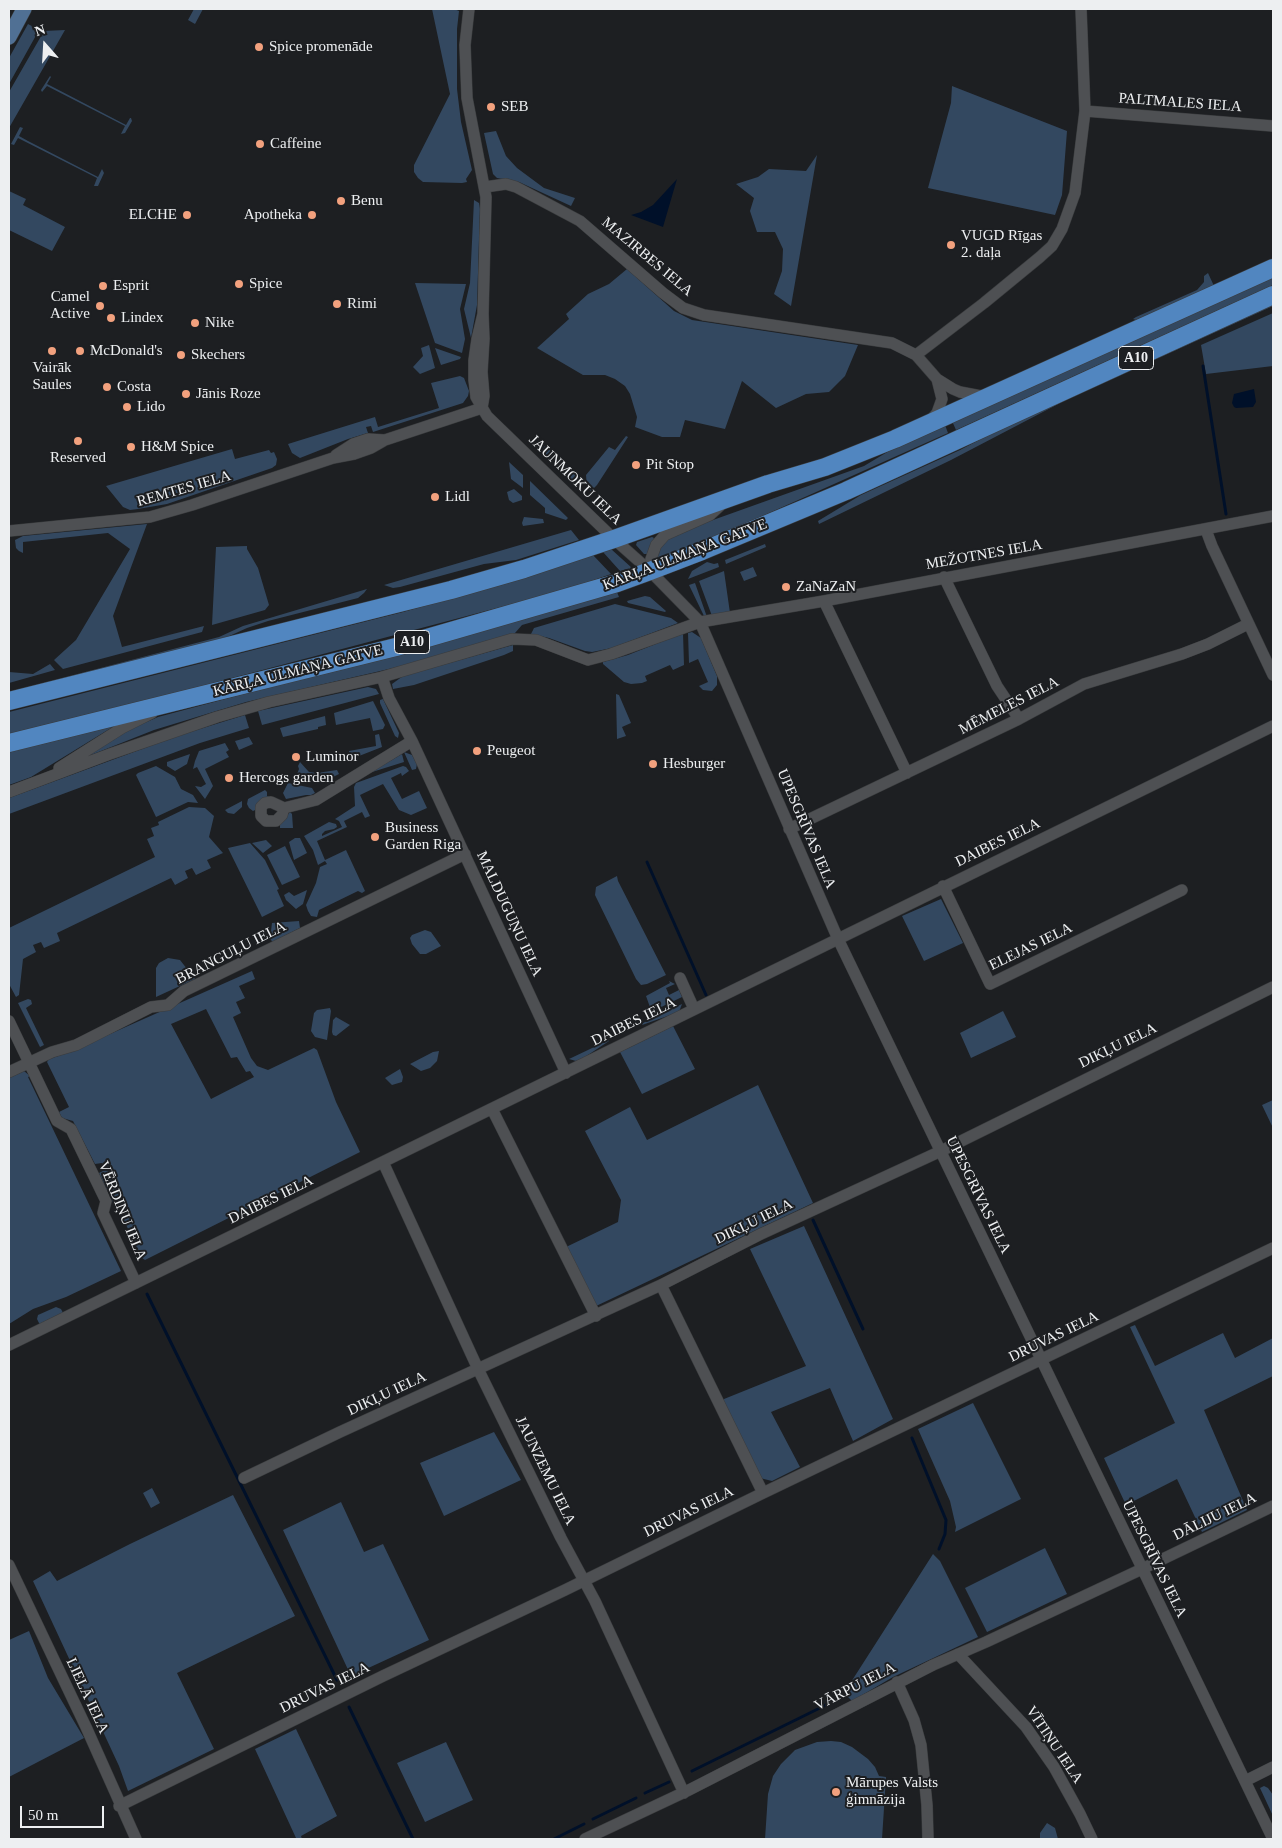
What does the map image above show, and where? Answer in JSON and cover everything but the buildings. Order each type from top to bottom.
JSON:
[{"type":"highway","name":"A10","points":[[9,701],[451,590],[524,569],[614,539],[843,460],[927,425],[1273,268]]},
{"type":"highway","name":"KĀRĻA ULMAŅA GATVE","points":[[9,744],[396,646],[650,571],[846,491],[1273,295]]},
{"type":"main road","points":[[9,37],[24,9]]},
{"type":"street","name":"JAUNMOKU IELA","points":[[469,9],[465,45],[467,98],[485,187],[486,213],[483,314],[474,360],[476,397],[487,416],[614,539],[650,571]]},
{"type":"street","points":[[994,394],[981,396],[960,392],[937,379],[916,355],[984,303],[1052,246],[1062,229],[1075,193],[1085,111],[1081,9]]},
{"type":"street","name":"PALTMALES IELA","points":[[1085,111],[1273,126]]},
{"type":"street","name":"MAZIRBES IELA","points":[[485,187],[506,184],[516,187],[580,221],[683,308],[704,315],[892,343],[916,355]]},
{"type":"street","points":[[927,425],[937,413],[942,399],[937,379]]},
{"type":"street","name":"REMTES IELA","points":[[9,531],[150,517],[333,458],[354,454],[372,448],[385,440],[482,408]]},
{"type":"street","points":[[650,571],[651,559],[656,545],[665,535],[710,515],[727,499]]},
{"type":"street","name":"MEŽOTNES IELA","points":[[38,781],[217,717],[269,702],[382,677],[512,639],[536,640],[588,660],[611,654],[700,622],[824,601],[1273,516]]},
{"type":"street","points":[[1206,530],[1273,675]]},
{"type":"street","name":"UPESGRĪVAS IELA","points":[[650,571],[700,622],[754,744],[788,829],[838,939],[1273,1839]]},
{"type":"street","points":[[944,577],[997,686],[1019,719]]},
{"type":"street","points":[[824,601],[907,773]]},
{"type":"street","name":"MĒMELES IELA","points":[[788,829],[1019,719],[1084,684],[1182,654],[1208,644],[1248,624]]},
{"type":"street","name":"MALDUGUŅU IELA","points":[[382,677],[388,696],[412,741],[566,1072]]},
{"type":"street","points":[[9,792],[38,781],[122,728],[172,703]]},
{"type":"street","name":"DAIBES IELA","points":[[9,1345],[1273,726]]},
{"type":"street","points":[[284,808],[316,800],[412,741]]},
{"type":"street","name":"BRANGUĻU IELA","points":[[9,1072],[52,1052],[76,1045],[151,1007],[168,1005],[184,991],[465,854]]},
{"type":"street","name":"ELEJAS IELA","points":[[943,886],[990,984],[1182,890]]},
{"type":"street","points":[[680,978],[694,1009]]},
{"type":"street","name":"DIKĻU IELA","points":[[244,1478],[661,1285],[761,1234],[941,1151],[1273,987]]},
{"type":"street","name":"VĒRDIŅU IELA","points":[[9,1021],[57,1121],[71,1129],[106,1201],[103,1213],[136,1283]]},
{"type":"street","points":[[492,1108],[596,1316]]},
{"type":"street","name":"JAUNZEMU IELA","points":[[383,1162],[478,1369],[584,1581],[684,1793]]},
{"type":"street","name":"DRUVAS IELA","points":[[119,1806],[383,1676],[1273,1248]]},
{"type":"street","points":[[661,1285],[763,1493]]},
{"type":"street","name":"DĀLIJU IELA","points":[[1142,1569],[1273,1506]]},
{"type":"street","name":"LIELĀ IELA","points":[[9,1565],[86,1727],[119,1806],[136,1839]]},
{"type":"street","name":"VĀRPU IELA","points":[[585,1839],[684,1793],[897,1682],[1142,1569]]},
{"type":"street","name":"VĪTIŅU IELA","points":[[958,1654],[1026,1728],[1054,1767],[1092,1839]]},
{"type":"street","points":[[897,1682],[914,1720],[921,1745],[927,1804],[928,1839]]},
{"type":"street","points":[[1245,1781],[1273,1767]]},
{"type":"shaded area","points":[[194,9],[203,9],[195,24],[188,20]]},
{"type":"shaded area","points":[[432,9],[454,9],[459,11],[457,29],[457,89],[461,122],[472,170],[466,179],[467,182],[462,183],[423,182],[414,172],[414,165],[450,94]]},
{"type":"shaded area","points":[[28,24],[39,30],[9,84],[9,58]]},
{"type":"shaded area","points":[[65,30],[9,128],[9,92],[44,31]]},
{"type":"shaded area","points":[[50,76],[47,84],[126,125],[131,118],[132,121],[125,133],[121,134],[125,126],[47,86],[42,92],[41,90]]},
{"type":"shaded area","points":[[952,86],[1067,131],[1062,195],[1055,215],[928,188],[951,103]]},
{"type":"shaded area","points":[[20,127],[23,128],[19,136],[98,177],[102,169],[104,173],[98,186],[94,186],[97,178],[18,138],[14,145],[11,144]]},
{"type":"shaded area","points":[[496,131],[506,156],[517,168],[544,188],[575,198],[571,206],[519,182],[497,178],[493,174],[484,133]]},
{"type":"shaded area","points":[[817,155],[791,306],[774,294],[782,271],[783,249],[775,232],[757,232],[750,211],[754,198],[736,184],[758,177],[769,169],[806,171]]},
{"type":"shaded area","points":[[677,179],[663,227],[631,215],[653,205]]},
{"type":"shaded area","points":[[9,191],[26,199],[23,205],[65,227],[52,251],[9,230]]},
{"type":"shaded area","points":[[474,200],[479,203],[480,209],[477,305],[471,338],[464,309],[470,283]]},
{"type":"shaded area","points":[[627,269],[674,311],[692,320],[858,345],[845,376],[829,392],[806,394],[776,408],[742,381],[725,429],[685,420],[680,437],[662,437],[635,427],[637,417],[630,394],[625,386],[605,375],[583,375],[537,348],[569,319],[566,314],[588,294],[609,284]]},
{"type":"shaded area","points":[[1208,273],[1214,286],[1136,320],[1133,319],[1197,290],[1204,282],[1204,276]]},
{"type":"shaded area","points":[[1273,276],[1273,285],[956,430],[952,421]]},
{"type":"shaded area","points":[[415,283],[466,284],[460,309],[465,339],[462,353],[435,343]]},
{"type":"shaded area","points":[[1273,301],[1273,306],[1064,401],[951,460],[819,524],[818,521],[861,495],[960,450],[1053,401]]},
{"type":"shaded area","points":[[1273,313],[1273,366],[1206,374],[1201,345]]},
{"type":"shaded area","points":[[429,345],[435,368],[420,374],[413,367],[423,356],[421,348]]},
{"type":"shaded area","points":[[435,348],[461,357],[441,365]]},
{"type":"shaded area","points":[[460,376],[464,378],[469,391],[463,403],[373,432],[371,426],[366,427],[368,433],[300,458],[292,453],[288,444],[375,417],[378,427],[439,408],[431,383]]},
{"type":"shaded area","points":[[1254,389],[1256,402],[1253,407],[1234,407],[1232,403],[1234,394]]},
{"type":"shaded area","points":[[945,425],[948,433],[729,531],[658,559],[657,551],[671,535],[864,466],[894,448]]},
{"type":"shaded area","points":[[626,436],[628,437],[597,485],[591,491],[587,488],[586,475],[609,447],[615,450]]},
{"type":"shaded area","points":[[545,446],[562,461],[557,466],[543,453],[542,450]]},
{"type":"shaded area","points":[[232,449],[235,459],[269,450],[271,453],[274,452],[277,459],[276,465],[167,504],[130,510],[123,507],[106,486]]},
{"type":"shaded area","points":[[509,462],[523,475],[523,488],[511,479]]},
{"type":"shaded area","points":[[564,464],[578,475],[578,485],[560,469]]},
{"type":"shaded area","points":[[530,481],[568,518],[566,520],[545,513],[545,508],[530,495]]},
{"type":"shaded area","points":[[514,489],[522,496],[522,500],[513,503],[509,500],[507,492]]},
{"type":"shaded area","points":[[524,517],[543,519],[544,523],[523,526]]},
{"type":"shaded area","points":[[147,524],[113,616],[122,647],[204,626],[202,632],[63,669],[54,660],[76,640],[130,549],[108,533],[23,542],[23,553],[16,548],[15,540],[23,536]]},
{"type":"shaded area","points":[[571,530],[579,540],[516,560],[484,564],[400,587],[393,588],[384,585]]},
{"type":"shaded area","points":[[654,538],[647,554],[644,554],[636,545],[637,542]]},
{"type":"shaded area","points":[[765,544],[766,547],[726,564],[725,560]]},
{"type":"shaded area","points":[[247,546],[258,568],[269,605],[265,610],[212,625],[216,547]]},
{"type":"shaded area","points":[[611,549],[632,568],[620,571],[603,552]]},
{"type":"shaded area","points":[[593,555],[611,574],[569,589],[9,737],[9,712],[403,612],[531,576]]},
{"type":"shaded area","points":[[707,562],[718,563],[719,567],[688,579],[692,571]]},
{"type":"shaded area","points":[[753,567],[757,576],[744,581],[740,572]]},
{"type":"shaded area","points":[[724,571],[730,613],[712,616],[699,581]]},
{"type":"shaded area","points":[[695,583],[707,617],[704,616],[689,585]]},
{"type":"shaded area","points":[[367,589],[358,598],[268,621],[225,638],[9,694],[9,692],[219,637],[243,626]]},
{"type":"shaded area","points":[[617,592],[619,597],[522,625],[515,633],[402,666],[246,702],[154,730],[91,755],[90,753],[121,733],[158,717]]},
{"type":"shaded area","points":[[645,596],[650,597],[666,611],[628,603],[627,601]]},
{"type":"shaded area","points":[[615,604],[671,618],[678,623],[612,648],[592,652],[531,634],[534,628]]},
{"type":"shaded area","points":[[692,632],[701,638],[717,676],[717,685],[712,691],[703,690],[699,686],[708,682],[698,659],[689,663],[688,633]]},
{"type":"shaded area","points":[[683,633],[684,665],[673,670],[670,665],[645,676],[647,681],[642,683],[631,684],[624,682],[603,664],[603,662],[628,655]]},
{"type":"shaded area","points":[[513,645],[513,651],[504,655],[414,685],[393,689],[392,684],[403,676]]},
{"type":"shaded area","points":[[50,664],[55,670],[9,683],[9,672],[33,674]]},
{"type":"shaded area","points":[[368,687],[376,689],[379,694],[262,725],[258,711]]},
{"type":"shaded area","points":[[616,694],[619,695],[631,723],[622,727],[626,736],[617,739]]},
{"type":"shaded area","points":[[383,699],[399,733],[398,738],[395,736],[380,703],[380,700]]},
{"type":"shaded area","points":[[373,701],[385,725],[383,729],[373,731],[370,718],[336,725],[334,713]]},
{"type":"shaded area","points":[[245,715],[249,728],[200,743],[9,814],[9,798],[177,736]]},
{"type":"shaded area","points":[[325,716],[326,725],[318,727],[318,729],[283,737],[280,728]]},
{"type":"shaded area","points":[[116,725],[31,777],[9,785],[9,749]]},
{"type":"shaded area","points":[[379,734],[382,747],[359,756],[349,753],[349,751],[376,746],[375,735]]},
{"type":"shaded area","points":[[249,737],[253,744],[239,750],[235,741]]},
{"type":"shaded area","points":[[225,743],[229,750],[226,752],[229,757],[205,769],[213,786],[205,799],[195,786],[201,787],[206,784],[197,767],[193,769],[195,761],[199,751]]},
{"type":"shaded area","points":[[404,752],[412,755],[417,764],[416,769],[412,770]]},
{"type":"shaded area","points":[[190,754],[187,764],[175,771],[167,766],[167,762]]},
{"type":"shaded area","points":[[402,754],[404,762],[369,773]]},
{"type":"shaded area","points":[[300,762],[309,772],[317,773],[337,770],[339,774],[323,782],[296,777]]},
{"type":"shaded area","points":[[156,766],[175,777],[181,789],[193,795],[198,803],[188,802],[156,817],[136,775]]},
{"type":"shaded area","points":[[403,766],[409,771],[402,776],[401,773],[391,778],[402,799],[419,791],[427,808],[411,815],[399,810],[383,784],[360,795],[370,816],[365,818],[362,812],[344,821],[347,827],[317,841],[325,860],[346,850],[365,891],[362,893],[358,891],[319,910],[317,917],[311,916],[306,905],[316,883],[320,867],[327,864],[325,861],[318,865],[313,850],[304,836],[329,822],[336,824],[337,827],[325,831],[322,836],[342,827],[339,821],[335,819],[355,806],[354,787],[356,783]]},
{"type":"shaded area","points":[[288,783],[312,788],[315,793],[286,799],[283,793]]},
{"type":"shaded area","points":[[265,790],[267,796],[277,800],[253,811],[247,804],[248,799]]},
{"type":"shaded area","points":[[242,801],[242,807],[234,814],[228,813],[225,810]]},
{"type":"shaded area","points":[[189,807],[205,808],[214,816],[209,837],[223,853],[207,860],[211,868],[196,875],[192,868],[185,871],[188,878],[175,885],[171,878],[57,933],[60,941],[44,948],[41,942],[33,945],[36,952],[23,959],[19,995],[16,997],[9,984],[9,928],[155,857],[147,839],[154,836],[151,828],[159,825],[158,822]]},
{"type":"shaded area","points":[[290,812],[292,814],[293,828],[280,828],[280,824]]},
{"type":"shaded area","points":[[295,838],[300,838],[307,853],[294,860],[289,842]]},
{"type":"shaded area","points":[[266,840],[272,846],[263,853],[252,843]]},
{"type":"shaded area","points":[[250,843],[265,860],[279,889],[277,890],[284,906],[262,917],[228,848]]},
{"type":"shaded area","points":[[285,846],[300,877],[282,885],[267,855]]},
{"type":"shaded area","points":[[617,876],[666,975],[647,984],[641,985],[636,979],[595,895],[596,887]]},
{"type":"shaded area","points":[[307,890],[303,904],[296,909],[286,900],[284,895],[289,892],[294,896]]},
{"type":"shaded area","points":[[941,899],[963,943],[924,961],[902,916]]},
{"type":"shaded area","points":[[299,921],[300,928],[273,942],[270,939],[272,923]]},
{"type":"shaded area","points":[[425,930],[431,932],[441,946],[426,954],[420,954],[410,938],[412,935]]},
{"type":"shaded area","points":[[168,958],[180,960],[195,979],[156,997],[156,968],[159,963]]},
{"type":"shaded area","points":[[252,971],[255,979],[239,986],[245,998],[236,1002],[241,1013],[233,1017],[251,1058],[257,1066],[268,1070],[314,1048],[317,1050],[336,1102],[360,1152],[145,1260],[142,1258],[99,1173],[105,1170],[102,1163],[95,1164],[73,1121],[62,1118],[59,1112],[69,1107],[47,1062],[49,1059],[67,1053]],"holes":[[[206,1009],[231,1058],[237,1057],[246,1072],[250,1071],[254,1077],[211,1099],[171,1024]]]},
{"type":"shaded area","points":[[669,981],[675,984],[666,988],[669,995],[679,990],[682,997],[655,1010],[651,1010],[646,996],[670,983]]},
{"type":"shaded area","points":[[28,999],[31,1000],[32,1004],[26,1008],[44,1045],[40,1047],[18,1003]]},
{"type":"shaded area","points":[[682,1004],[679,1012],[642,1025],[643,1023]]},
{"type":"shaded area","points":[[330,1008],[327,1040],[315,1037],[311,1031],[314,1013],[317,1010]]},
{"type":"shaded area","points":[[1003,1011],[1016,1037],[971,1058],[960,1033]]},
{"type":"shaded area","points":[[336,1017],[350,1025],[336,1036],[332,1032],[333,1020]]},
{"type":"shaded area","points":[[673,1026],[695,1069],[642,1094],[620,1052]]},
{"type":"shaded area","points":[[609,1040],[582,1059],[576,1061],[569,1059]]},
{"type":"shaded area","points":[[439,1051],[437,1061],[430,1068],[421,1071],[410,1064],[433,1052]]},
{"type":"shaded area","points":[[400,1069],[403,1077],[402,1082],[392,1085],[385,1078]]},
{"type":"shaded area","points":[[24,1071],[30,1076],[28,1077],[121,1271],[66,1297],[33,1309],[9,1324],[9,1078]]},
{"type":"shaded area","points":[[758,1085],[813,1203],[594,1307],[564,1248],[618,1222],[621,1200],[585,1131],[630,1107],[647,1140]]},
{"type":"shaded area","points":[[1273,1100],[1273,1128],[1262,1105]]},
{"type":"shaded area","points":[[804,1226],[893,1419],[853,1441],[830,1388],[771,1412],[800,1467],[772,1481],[760,1478],[722,1402],[724,1399],[806,1366],[750,1249]]},
{"type":"shaded area","points":[[56,1307],[61,1309],[63,1313],[40,1325],[37,1319],[38,1315]]},
{"type":"shaded area","points":[[1135,1325],[1155,1366],[1223,1333],[1235,1358],[1273,1338],[1273,1376],[1204,1410],[1247,1510],[1202,1532],[1177,1479],[1126,1505],[1104,1458],[1175,1423],[1130,1327]]},
{"type":"shaded area","points":[[973,1403],[1021,1499],[955,1532],[956,1527],[950,1501],[918,1429]]},
{"type":"shaded area","points":[[494,1432],[521,1480],[444,1516],[420,1463]]},
{"type":"shaded area","points":[[152,1488],[160,1503],[151,1508],[143,1493]]},
{"type":"shaded area","points":[[233,1495],[295,1616],[177,1673],[214,1749],[128,1791],[119,1766],[33,1581],[50,1571],[57,1581]]},
{"type":"shaded area","points":[[341,1502],[364,1552],[383,1544],[429,1640],[351,1676],[283,1530]]},
{"type":"shaded area","points":[[1045,1548],[1067,1594],[987,1632],[965,1588]]},
{"type":"shaded area","points":[[933,1554],[940,1561],[978,1637],[893,1677],[852,1701],[844,1693]]},
{"type":"shaded area","points":[[29,1631],[48,1678],[84,1738],[9,1777],[9,1640]]},
{"type":"shaded area","points":[[296,1729],[337,1816],[301,1836],[302,1839],[294,1839],[296,1838],[255,1749]]},
{"type":"shaded area","points":[[446,1742],[473,1800],[425,1822],[397,1763]]},
{"type":"shaded area","name":"Mārupes Valsts ģimnāzija","points":[[817,1742],[841,1742],[852,1747],[868,1759],[875,1767],[879,1776],[886,1777],[882,1839],[765,1839],[768,1794],[773,1776],[781,1764],[795,1750]]},
{"type":"shaded area","points":[[1264,1786],[1273,1795],[1273,1816],[1260,1788]]},
{"type":"shaded area","points":[[1047,1823],[1055,1828],[1058,1839],[1040,1839],[1040,1833]]},
{"type":"waterway","points":[[1203,366],[1226,514]]},
{"type":"waterway","points":[[647,862],[706,995]]},
{"type":"waterway","points":[[813,1220],[863,1329]]},
{"type":"waterway","points":[[147,1294],[337,1680]]},
{"type":"waterway","points":[[912,1438],[946,1520],[945,1534],[939,1549]]},
{"type":"waterway","points":[[692,1771],[830,1703]]},
{"type":"waterway","points":[[349,1707],[413,1839]]},
{"type":"waterway","points":[[645,1793],[669,1782]]},
{"type":"waterway","points":[[593,1819],[636,1798]]},
{"type":"waterway","points":[[554,1839],[584,1824]]},
{"type":"place","name":"Spice promenāde","points":[[259,47]]},
{"type":"place","name":"SEB","points":[[491,107]]},
{"type":"place","name":"Caffeine","points":[[260,144]]},
{"type":"place","name":"Benu","points":[[341,201]]},
{"type":"place","name":"ELCHE","points":[[187,215]]},
{"type":"place","name":"Apotheka","points":[[312,215]]},
{"type":"place","name":"VUGD Rīgas 2. daļa","points":[[951,245]]},
{"type":"place","name":"Spice","points":[[239,284]]},
{"type":"place","name":"Esprit","points":[[103,286]]},
{"type":"place","name":"Rimi","points":[[337,304]]},
{"type":"place","name":"Camel Active","points":[[100,306]]},
{"type":"place","name":"Lindex","points":[[111,318]]},
{"type":"place","name":"Nike","points":[[195,323]]},
{"type":"place","name":"Vairāk Saules","points":[[52,351]]},
{"type":"place","name":"McDonald's","points":[[80,351]]},
{"type":"place","name":"Skechers","points":[[181,355]]},
{"type":"place","name":"Costa","points":[[107,387]]},
{"type":"place","name":"Jānis Roze","points":[[186,394]]},
{"type":"place","name":"Lido","points":[[127,407]]},
{"type":"place","name":"Reserved","points":[[78,441]]},
{"type":"place","name":"H&M Spice","points":[[131,447]]},
{"type":"place","name":"Pit Stop","points":[[636,465]]},
{"type":"place","name":"Lidl","points":[[435,497]]},
{"type":"place","name":"ZaNaZaN","points":[[786,587]]},
{"type":"place","name":"Peugeot","points":[[477,751]]},
{"type":"place","name":"Luminor","points":[[296,757]]},
{"type":"place","name":"Hesburger","points":[[653,764]]},
{"type":"place","name":"Hercogs garden","points":[[229,778]]},
{"type":"place","name":"Business Garden Riga","points":[[375,837]]},
{"type":"place","name":"Mārupes Valsts ģimnāzija","points":[[836,1792]]}]
